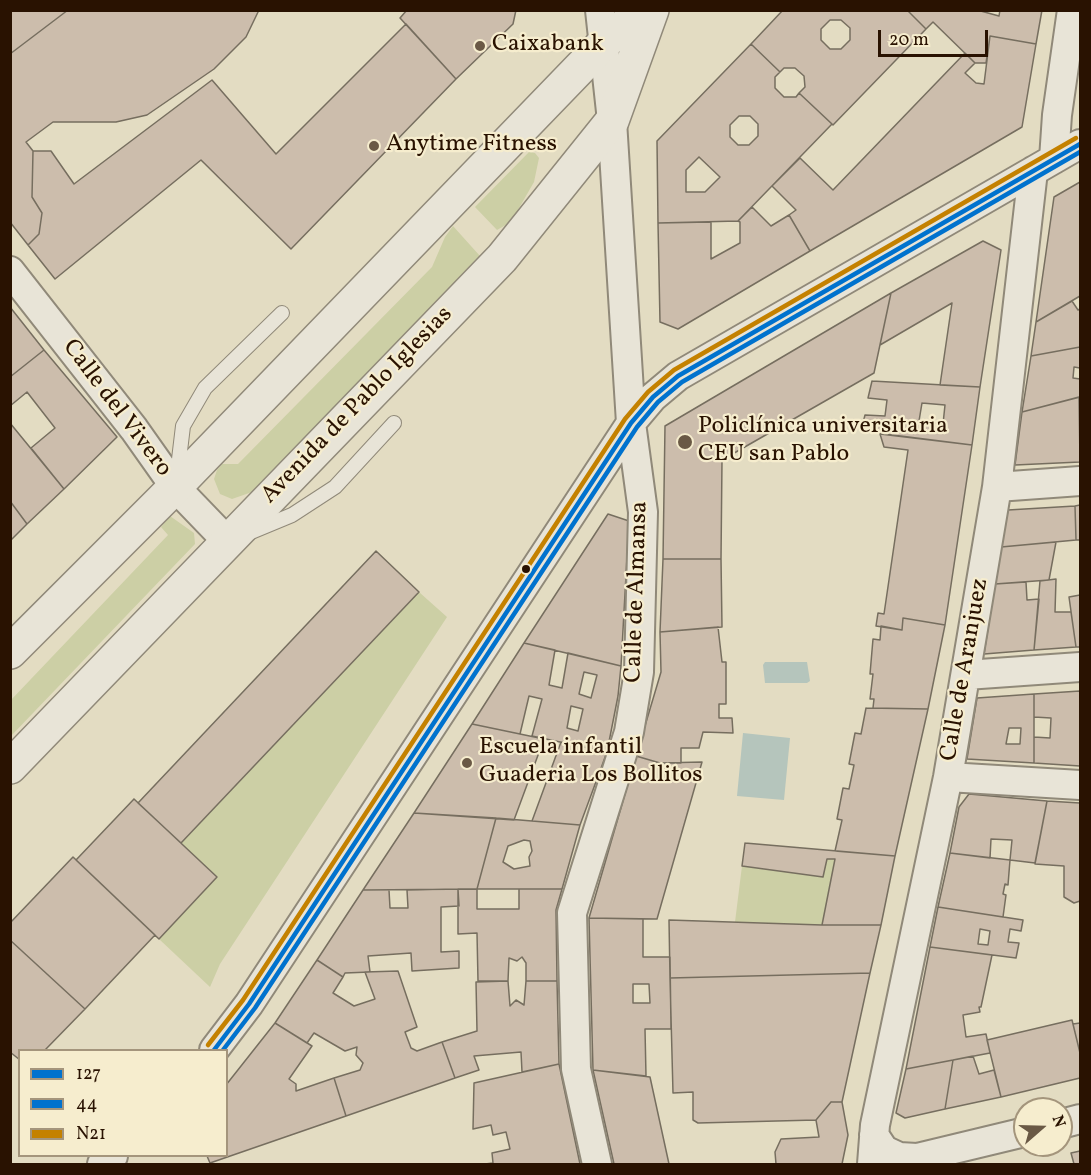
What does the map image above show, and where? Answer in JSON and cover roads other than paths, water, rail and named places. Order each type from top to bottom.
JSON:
[{"type":"street","points":[[10,652],[175,487],[603,26],[643,10]]},
{"type":"street","name":"Avenida de Pablo Iglesias","points":[[10,767],[502,258],[612,121],[652,10]]},
{"type":"street","name":"Calle de Aranjuez","points":[[872,1164],[874,1135],[948,777],[966,675],[997,487],[1044,165],[1057,115],[1072,10]]},
{"type":"street","name":"Calle de Almansa","points":[[597,1164],[576,1069],[572,914],[629,732],[639,672],[643,512],[631,423],[612,121],[603,26]]},
{"type":"street","points":[[215,1049],[249,1004],[631,423],[653,397],[678,376],[1080,144]]},
{"type":"street","name":"Calle del Vivero","points":[[10,271],[134,429],[175,487],[227,542]]},
{"type":"street","points":[[997,487],[1080,480]]},
{"type":"street","points":[[966,675],[1080,667]]},
{"type":"street","points":[[948,777],[1080,785]]},
{"type":"street","points":[[874,1135],[884,1150],[898,1157],[917,1158],[1013,1135]]},
{"type":"lane","points":[[175,487],[183,426],[205,388],[282,313]]},
{"type":"lane","points":[[227,542],[292,515],[335,487],[394,423]]},
{"type":"place","name":"Caixabank","points":[[480,46]]},
{"type":"place","name":"Anytime Fitness","points":[[374,146]]},
{"type":"place","name":"Policlínica universitaria CEU san Pablo","points":[[685,442]]},
{"type":"place","name":"Escuela infantil Guaderia Los Bollitos","points":[[467,763]]}]
